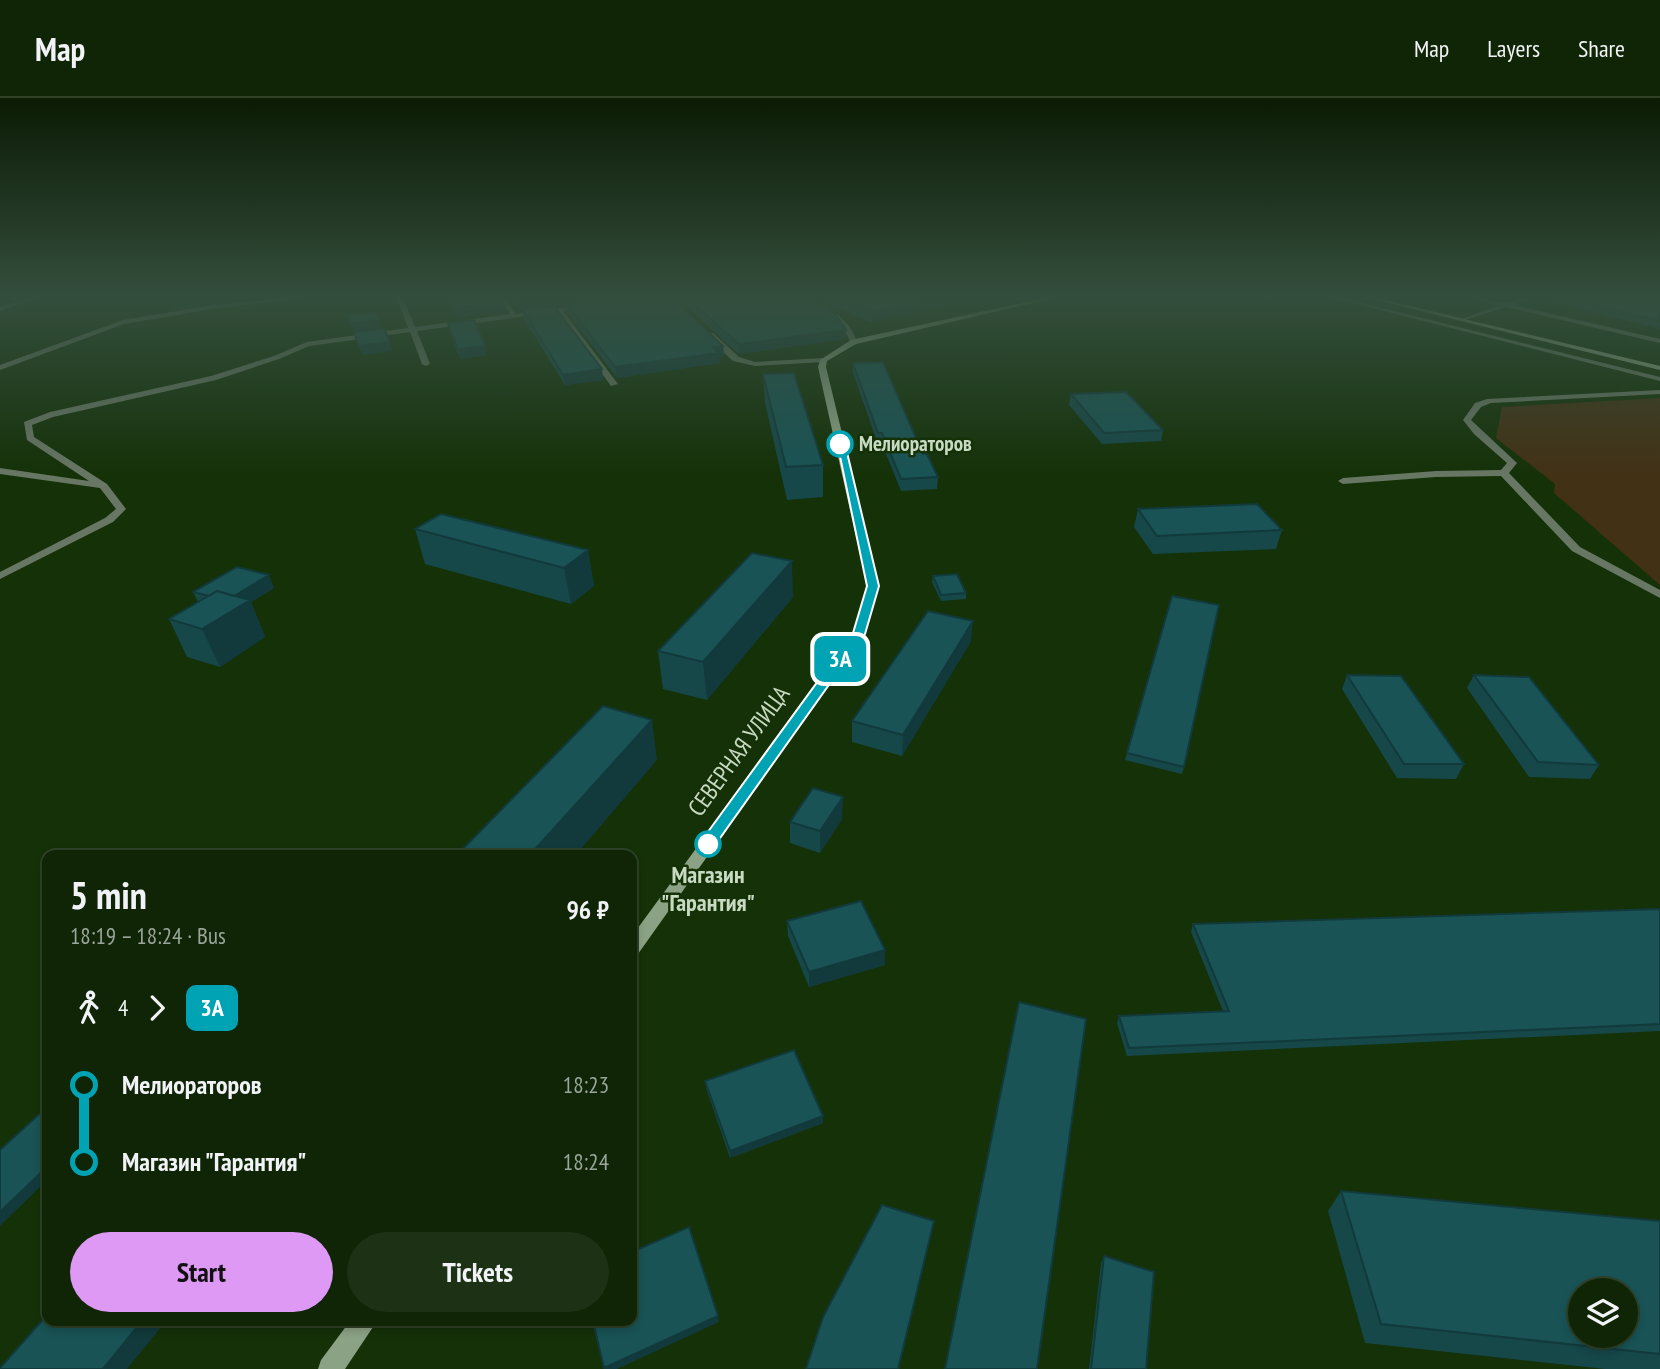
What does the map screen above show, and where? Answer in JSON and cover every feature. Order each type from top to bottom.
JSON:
[{"type":"street","points":[[0,369],[31,357]]},
{"type":"street","points":[[0,576],[109,520],[121,509],[104,486],[30,438],[27,424],[274,357]]},
{"type":"street","points":[[423,357],[426,364]]},
{"type":"street","points":[[594,357],[614,384]]},
{"type":"street","points":[[734,357],[755,364],[824,360],[828,357]]},
{"type":"street","points":[[1573,357],[1660,379]]},
{"type":"street","points":[[1616,357],[1660,368]]},
{"type":"street","name":"СЕВЕРНАЯ УЛИЦА","points":[[637,942],[859,634],[873,586],[822,367],[824,360]]},
{"type":"street","points":[[1504,473],[1512,463],[1473,429],[1467,420],[1478,405],[1490,401],[1660,392]]},
{"type":"street","points":[[0,471],[104,486]]},
{"type":"street","points":[[1343,481],[1436,474],[1504,473],[1576,549],[1660,595]]},
{"type":"street","points":[[330,1369],[361,1326]]},
{"type":"shaded area","points":[[1660,398],[1660,585],[1554,493],[1555,484],[1496,438],[1502,407]]},
{"type":"building","points":[[552,357],[593,357],[602,369],[563,375]]},
{"type":"building","points":[[607,357],[687,357],[615,367]]},
{"type":"building","points":[[883,362],[923,454],[927,454],[938,477],[901,479],[882,433],[878,433],[853,363]]},
{"type":"building","points":[[794,373],[823,465],[786,467],[763,374]]},
{"type":"building","points":[[1126,392],[1163,430],[1104,433],[1071,394]]},
{"type":"building","points":[[1257,504],[1282,530],[1157,536],[1138,509]]},
{"type":"building","points":[[441,514],[588,550],[564,568],[415,529]]},
{"type":"building","points":[[752,553],[792,561],[703,662],[658,651]]},
{"type":"building","points":[[237,567],[269,575],[234,596],[217,591],[209,596],[193,592]]},
{"type":"building","points":[[957,574],[966,593],[941,595],[933,576]]},
{"type":"building","points":[[217,591],[250,600],[202,629],[169,619]]},
{"type":"building","points":[[1172,596],[1219,605],[1184,767],[1127,753]]},
{"type":"building","points":[[928,611],[973,621],[903,735],[852,721]]},
{"type":"building","points":[[1347,675],[1401,676],[1464,764],[1404,764]]},
{"type":"building","points":[[1474,675],[1529,677],[1599,765],[1538,762]]},
{"type":"building","points":[[603,706],[652,720],[534,850],[462,850]]},
{"type":"building","points":[[813,788],[843,797],[820,831],[790,822]]},
{"type":"building","points":[[861,901],[885,950],[809,972],[787,921]]},
{"type":"building","points":[[1660,909],[1660,1024],[1129,1048],[1119,1016],[1229,1011],[1193,924]]},
{"type":"building","points":[[1019,1002],[1086,1019],[1037,1369],[945,1369]]},
{"type":"building","points":[[794,1050],[823,1116],[730,1151],[705,1081]]},
{"type":"building","points":[[42,1112],[42,1172],[0,1212],[0,1150]]},
{"type":"building","points":[[1341,1191],[1660,1221],[1660,1354],[1604,1348],[1638,1348],[1638,1278],[1568,1278],[1568,1344],[1381,1324]]},
{"type":"building","points":[[882,1205],[934,1221],[898,1369],[806,1369],[823,1317]]},
{"type":"building","points":[[689,1227],[718,1316],[604,1368],[594,1326],[637,1326],[637,1250]]},
{"type":"building","points":[[1104,1256],[1154,1272],[1146,1369],[1091,1369]]},
{"type":"building","points":[[42,1321],[42,1326],[138,1326],[103,1369],[0,1368]]},
{"type":"bus line","name":"3А","points":[[708,844],[859,634],[873,586],[840,444]]},
{"type":"place","name":"Мелиораторов","points":[[840,444]]},
{"type":"place","name":"Магазин \"Гарантия\"","points":[[708,844]]}]
